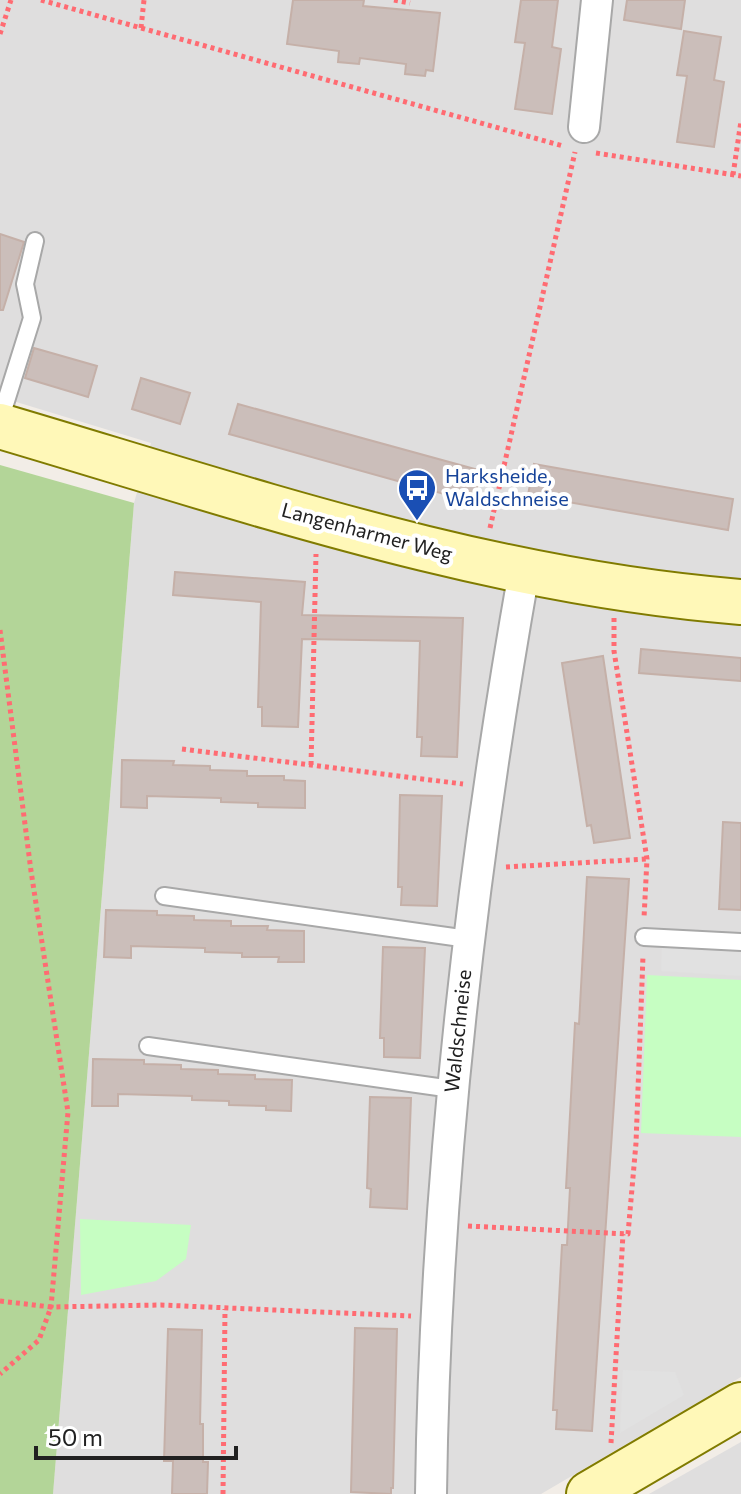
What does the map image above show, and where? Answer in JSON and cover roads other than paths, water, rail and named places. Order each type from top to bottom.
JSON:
[{"type":"main road","name":"Langenharmer Weg","points":[[0,423],[424,549],[524,572],[644,592],[741,602]]},
{"type":"main road","points":[[589,1494],[741,1405]]},
{"type":"street","points":[[580,138],[597,0]]},
{"type":"street","name":"Waldschneise","points":[[431,1494],[436,1317],[452,1089],[488,787],[524,572]]},
{"type":"lane","points":[[0,423],[32,318],[25,284],[35,241]]},
{"type":"lane","points":[[164,896],[468,939]]},
{"type":"lane","points":[[644,937],[741,942]]},
{"type":"lane","points":[[148,1046],[452,1089]]},
{"type":"place","name":"Harksheide, Waldschneise","points":[[417,522]]}]
